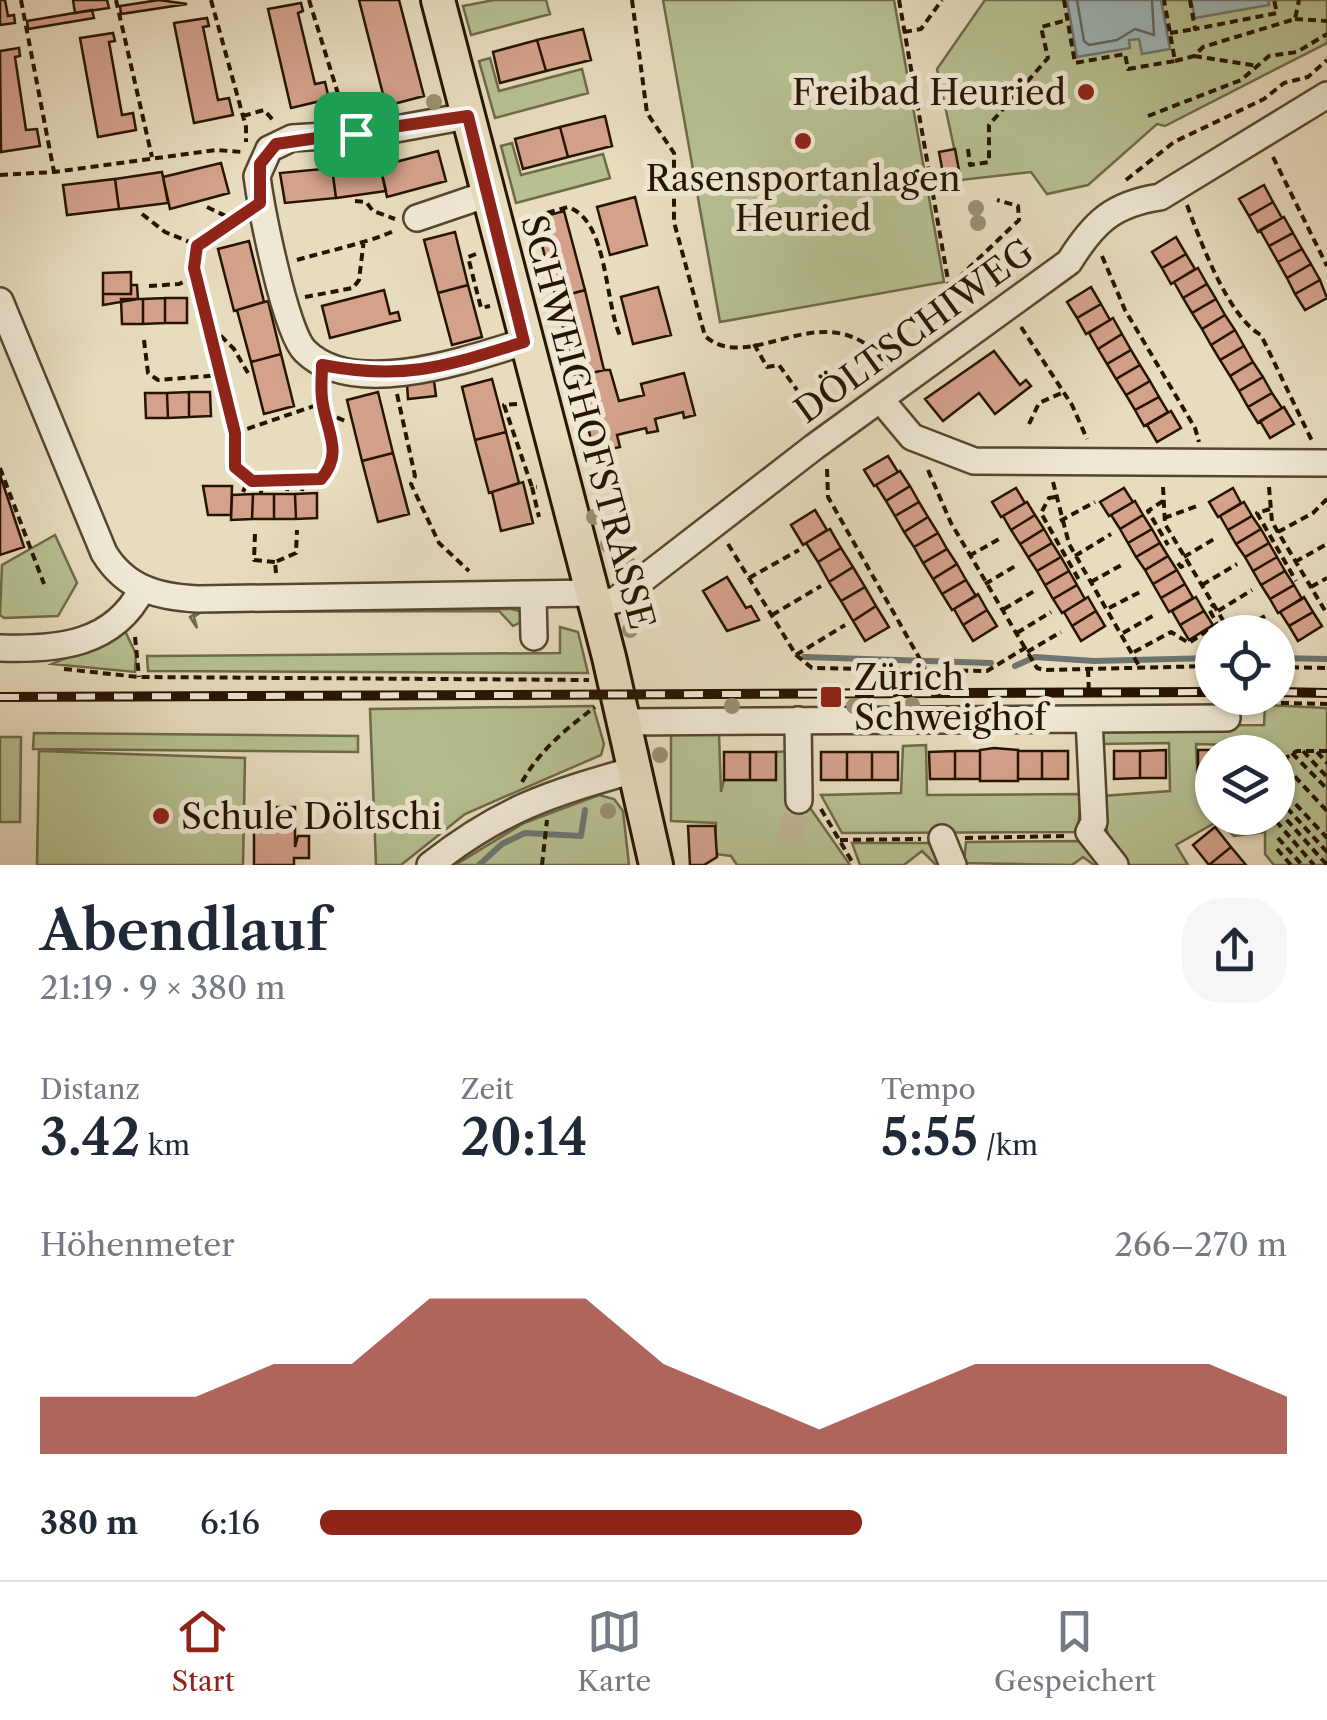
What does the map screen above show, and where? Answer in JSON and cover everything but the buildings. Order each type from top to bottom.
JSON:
[{"type":"main road","name":"SCHWEIGHOFSTRASSE","points":[[438,0],[594,599],[611,713],[634,770],[656,865]]},
{"type":"street","name":"DÖLTSCHIWEG","points":[[594,599],[616,600],[1069,262],[1090,227],[1131,201],[1160,196],[1327,95]]},
{"type":"street","points":[[468,116],[350,134],[292,138],[276,144],[260,164],[260,203],[297,342],[322,365],[392,373],[458,365],[524,342]]},
{"type":"street","points":[[417,218],[472,199]]},
{"type":"street","points":[[0,301],[104,554],[122,576],[142,589],[198,599],[594,599]]},
{"type":"street","points":[[880,400],[912,437],[936,450],[974,462],[1322,463]]},
{"type":"street","points":[[0,648],[70,646],[90,638],[130,613],[142,589]]},
{"type":"street","points":[[533,596],[534,637]]},
{"type":"street","points":[[611,713],[798,720],[1227,718]]},
{"type":"street","points":[[1089,719],[1094,822],[1089,832],[1115,865]]},
{"type":"street","points":[[798,720],[799,789]]},
{"type":"street","points":[[430,865],[509,810],[634,770]]},
{"type":"street","points":[[942,838],[953,865]]},
{"type":"path","points":[[22,0],[54,172]]},
{"type":"path","points":[[116,0],[152,157]]},
{"type":"path","points":[[0,174],[54,172],[216,150],[246,152],[243,116],[211,0]]},
{"type":"path","points":[[309,0],[350,134]]},
{"type":"path","points":[[632,0],[647,113],[674,153],[674,222],[705,336],[714,345],[754,344],[835,329],[874,348]]},
{"type":"path","points":[[898,0],[952,302],[973,331]]},
{"type":"path","points":[[904,32],[921,30],[942,0]]},
{"type":"path","points":[[1064,0],[1075,63],[1125,54],[1128,69],[1194,56],[1258,66]]},
{"type":"path","points":[[1164,0],[1175,61]]},
{"type":"path","points":[[1190,0],[1195,29]]},
{"type":"path","points":[[1170,33],[1277,13],[1274,0]]},
{"type":"path","points":[[1295,19],[1299,0]]},
{"type":"path","points":[[968,149],[970,165],[989,162],[989,125],[1044,68],[1048,58],[1042,27],[1059,18],[1067,20]]},
{"type":"path","points":[[1194,56],[1204,47],[1283,26],[1295,19],[1327,21]]},
{"type":"path","points":[[1148,116],[1241,80],[1269,56],[1297,52],[1327,34]]},
{"type":"path","points":[[1112,188],[1174,142],[1264,99],[1284,83],[1308,77],[1327,60]]},
{"type":"path","points":[[243,116],[264,110],[270,119],[286,126],[292,138]]},
{"type":"path","points":[[1266,144],[1327,266]]},
{"type":"path","points":[[1184,196],[1211,264],[1248,328],[1260,335],[1322,463]]},
{"type":"path","points":[[950,287],[1018,220],[1018,206],[997,200]]},
{"type":"path","points":[[276,267],[364,239],[388,237],[404,222],[355,201]]},
{"type":"path","points":[[197,246],[260,203]]},
{"type":"path","points":[[207,207],[234,220]]},
{"type":"path","points":[[512,223],[568,207],[586,218],[596,241],[620,338]]},
{"type":"path","points":[[142,214],[165,232],[197,246]]},
{"type":"path","points":[[286,300],[353,288],[364,239]]},
{"type":"path","points":[[197,246],[196,276],[235,433],[235,467],[248,478],[321,479],[332,466],[335,448],[322,403],[322,365]]},
{"type":"path","points":[[486,251],[468,256],[472,274],[481,308],[500,304]]},
{"type":"path","points":[[1100,252],[1125,310],[1195,428],[1202,462]]},
{"type":"path","points":[[149,286],[179,284],[196,276]]},
{"type":"path","points":[[1013,314],[1082,423],[1090,462]]},
{"type":"path","points":[[210,333],[216,331],[234,348],[248,373]]},
{"type":"path","points":[[144,340],[148,373],[158,380],[221,375]]},
{"type":"path","points":[[754,344],[767,366],[779,365],[797,390]]},
{"type":"path","points":[[392,373],[415,476],[410,484],[427,525],[438,543],[480,582]]},
{"type":"path","points":[[1029,424],[1039,403],[1064,392]]},
{"type":"path","points":[[526,406],[518,410],[516,402],[504,405],[540,517]]},
{"type":"path","points":[[235,433],[322,403]]},
{"type":"path","points":[[325,412],[347,422]]},
{"type":"path","points":[[936,450],[927,472],[985,584],[1004,609],[1033,662],[1044,670],[1195,666]]},
{"type":"path","points":[[823,460],[828,497],[925,666]]},
{"type":"path","points":[[1052,462],[1055,497],[1065,536],[1139,666]]},
{"type":"path","points":[[1162,462],[1164,518],[1221,615]]},
{"type":"path","points":[[1268,462],[1270,508],[1279,534],[1327,614]]},
{"type":"path","points":[[0,468],[44,584]]},
{"type":"path","points":[[243,492],[248,478]]},
{"type":"path","points":[[260,493],[262,480]]},
{"type":"path","points":[[287,491],[288,480]]},
{"type":"path","points":[[302,491],[304,480]]},
{"type":"path","points":[[532,487],[546,487]]},
{"type":"path","points":[[1055,497],[1048,498],[1041,513],[1078,580]]},
{"type":"path","points":[[1272,540],[1327,499]]},
{"type":"path","points":[[1163,500],[1148,511],[1168,545]]},
{"type":"path","points":[[1060,522],[1095,502]]},
{"type":"path","points":[[1164,518],[1197,506]]},
{"type":"path","points":[[1270,508],[1257,513],[1296,581]]},
{"type":"path","points":[[255,534],[254,560],[276,562],[296,554],[297,530]]},
{"type":"path","points":[[1075,556],[1110,534]]},
{"type":"path","points":[[1056,540],[1065,536]]},
{"type":"path","points":[[724,537],[796,655],[812,668],[925,666],[987,671],[1060,632]]},
{"type":"path","points":[[970,556],[1001,538]]},
{"type":"path","points":[[1184,557],[1214,539]]},
{"type":"path","points":[[1289,569],[1327,544]]},
{"type":"path","points":[[749,578],[800,550]]},
{"type":"path","points":[[276,562],[276,582]]},
{"type":"path","points":[[1178,563],[1182,567],[1188,564]]},
{"type":"path","points":[[985,584],[1017,564]]},
{"type":"path","points":[[1072,568],[1080,564]]},
{"type":"path","points":[[1090,582],[1125,564]]},
{"type":"path","points":[[1194,591],[1236,564]]},
{"type":"path","points":[[1311,587],[1327,578]]},
{"type":"path","points":[[772,615],[822,586]]},
{"type":"path","points":[[1004,609],[1036,590]]},
{"type":"path","points":[[1218,611],[1252,590]]},
{"type":"path","points":[[1109,608],[1140,592]]},
{"type":"path","points":[[1133,654],[1171,632],[1189,643],[1210,632],[1216,624],[1209,609],[1214,604]]},
{"type":"path","points":[[1316,610],[1322,606]]},
{"type":"path","points":[[1017,632],[1051,612]]},
{"type":"path","points":[[1123,633],[1156,614]]},
{"type":"path","points":[[796,655],[845,625]]},
{"type":"path","points":[[139,654],[140,677]]},
{"type":"path","points":[[1295,667],[1327,668]]},
{"type":"path","points":[[60,669],[140,677],[594,680]]},
{"type":"path","points":[[1088,669],[1088,688]]},
{"type":"path","points":[[1227,718],[1234,702],[1327,704]]},
{"type":"path","points":[[515,794],[532,765],[568,728],[611,713]]},
{"type":"path","points":[[1304,752],[1327,777]]},
{"type":"path","points":[[1317,752],[1327,763]]},
{"type":"path","points":[[1295,753],[1327,752]]},
{"type":"path","points":[[1295,756],[1327,789]]},
{"type":"path","points":[[1295,776],[1327,810]]},
{"type":"path","points":[[799,789],[854,865]]},
{"type":"path","points":[[1295,803],[1327,838]]},
{"type":"path","points":[[1295,817],[1327,852]]},
{"type":"path","points":[[542,865],[547,826]]},
{"type":"path","points":[[1295,829],[1327,865]]},
{"type":"path","points":[[1288,835],[1314,865]]},
{"type":"path","points":[[1278,838],[1302,865]]},
{"type":"path","points":[[1277,849],[1291,865]]},
{"type":"green space","points":[[494,0],[546,0],[550,14],[471,35],[463,6]]},
{"type":"green space","name":"Rasensportanlagen Heuried","points":[[663,0],[894,0],[944,282],[720,322]]},
{"type":"green space","name":"Freibad Heuried","points":[[985,0],[1327,0],[1327,43],[1165,126],[1157,124],[1088,185],[1047,194],[1031,172],[961,180],[937,69]]},
{"type":"green space","points":[[490,58],[499,91],[582,69],[588,93],[495,118],[479,61]]},
{"type":"green space","points":[[512,143],[521,175],[603,154],[610,178],[516,203],[501,146]]},
{"type":"green space","points":[[55,535],[77,583],[58,616],[4,618],[0,615],[2,565]]},
{"type":"green space","points":[[200,610],[520,611],[523,621],[513,626],[499,611],[201,612],[194,617],[197,628],[190,617]]},
{"type":"green space","points":[[560,627],[578,632],[588,673],[148,671],[147,656],[560,653]]},
{"type":"green space","points":[[125,631],[136,654],[135,672],[52,664]]},
{"type":"green space","points":[[593,706],[604,744],[601,755],[465,814],[401,865],[376,865],[370,709]]},
{"type":"green space","points":[[1295,706],[1327,708],[1327,865],[1274,865],[1265,854],[1265,835],[1295,835],[1295,735],[1195,735],[1195,834],[1176,845],[1188,865],[1129,865],[1108,834],[1102,796],[1170,791],[1169,743],[1100,744],[1102,726],[1264,725],[1264,715],[1295,715]]},
{"type":"green space","points":[[671,730],[719,733],[721,792],[724,780],[775,780],[776,752],[793,751],[806,802],[850,865],[737,865],[731,856],[715,854],[716,823],[671,821]]},
{"type":"green space","points":[[34,733],[358,736],[358,752],[33,749]]},
{"type":"green space","points":[[0,737],[21,737],[20,822],[0,822]]},
{"type":"green space","points":[[926,745],[927,795],[1081,794],[1078,832],[842,833],[821,795],[901,793],[903,746]]},
{"type":"green space","points":[[39,751],[245,758],[243,865],[37,865]]},
{"type":"green space","points":[[599,795],[614,799],[623,811],[629,865],[455,865],[524,823]]},
{"type":"green space","points":[[1084,841],[1109,865],[1094,865],[1083,857],[1072,865],[964,863],[966,842]]},
{"type":"green space","points":[[852,843],[928,843],[944,860],[936,865],[922,851],[904,865],[860,865]]},
{"type":"water","points":[[1067,0],[1161,0],[1170,49],[1142,54],[1139,39],[1129,40],[1130,48],[1077,57]]},
{"type":"water","points":[[1191,0],[1268,0],[1269,5],[1195,18]]},
{"type":"waterway","points":[[804,657],[991,663]]},
{"type":"waterway","points":[[1015,666],[1035,657],[1094,661],[1195,658]]},
{"type":"waterway","points":[[1295,658],[1327,659]]},
{"type":"waterway","points":[[479,865],[502,844],[525,833],[581,836],[585,810]]},
{"type":"tunnel","points":[[789,839],[799,800]]},
{"type":"railway","points":[[0,697],[1195,692]]},
{"type":"railway","points":[[1295,692],[1327,693]]},
{"type":"place","name":"Freibad Heuried","points":[[1086,92]]},
{"type":"place","name":"Rasensportanlagen Heuried","points":[[803,141]]},
{"type":"place","name":"Zürich Schweighof","points":[[831,697]]},
{"type":"place","name":"Schule Döltschi","points":[[161,816]]},
{"type":"route","points":[[468,116],[524,342],[427,372],[392,373],[322,365],[322,403],[335,448],[332,466],[321,479],[252,481],[235,467],[235,433],[194,268],[197,246],[260,203],[260,164],[276,144],[293,138],[356,134],[468,116]]}]
